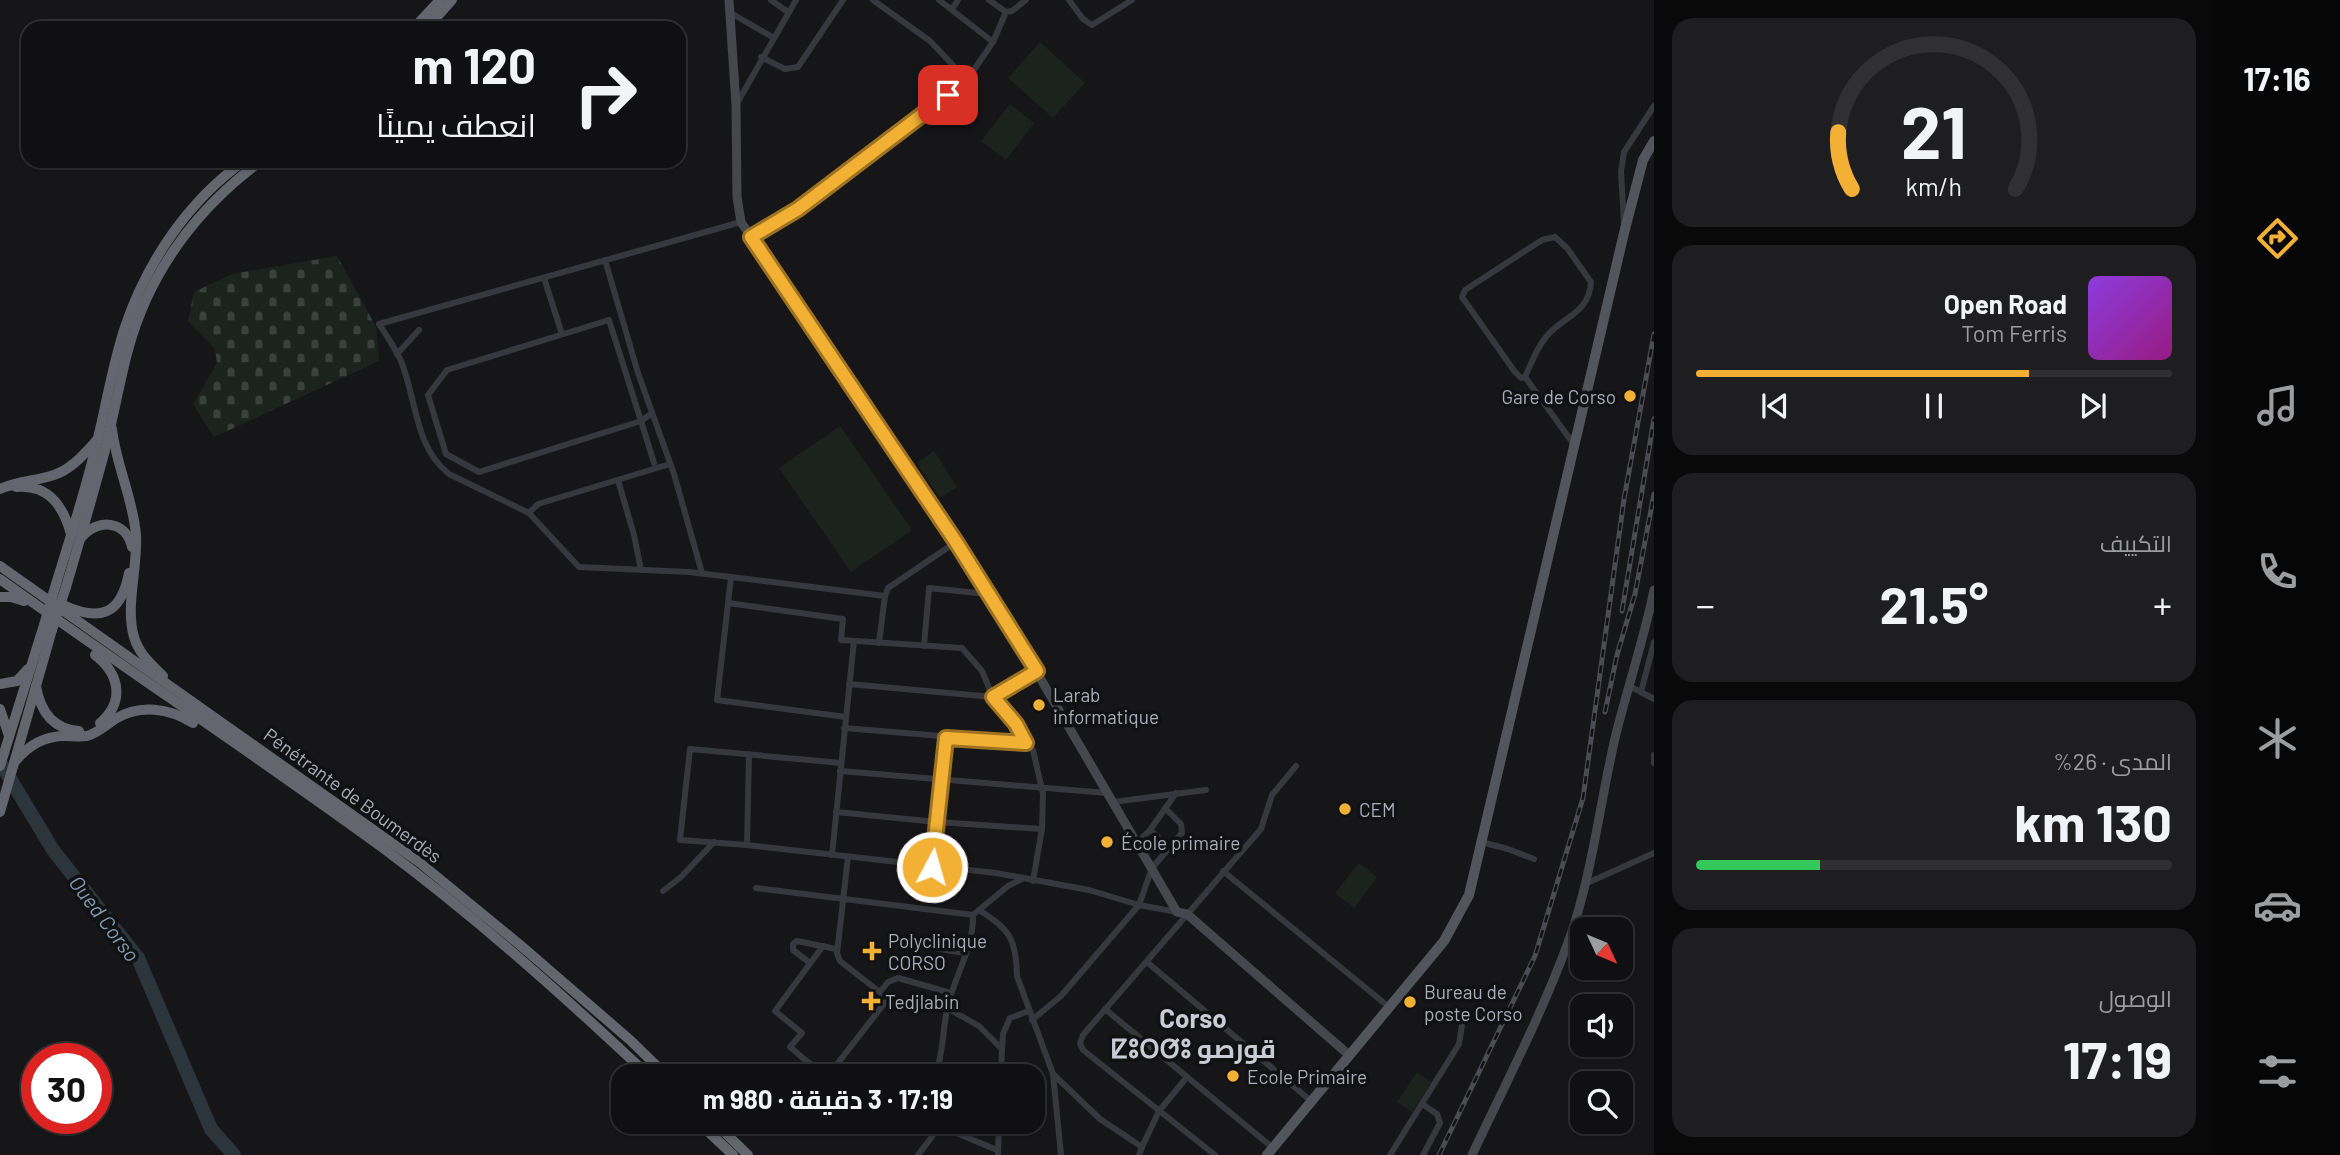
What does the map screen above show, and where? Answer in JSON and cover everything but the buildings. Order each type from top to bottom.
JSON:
[{"type":"highway","points":[[420,21],[440,0]]},
{"type":"highway","points":[[433,21],[452,0]]},
{"type":"highway","points":[[75,537],[125,327],[147,277],[166,243],[191,210],[235,168]]},
{"type":"highway","points":[[1,762],[32,664],[48,627],[61,586],[111,421],[134,331],[156,280],[176,246],[200,215],[252,168]]},
{"type":"highway","points":[[111,421],[113,441],[135,524],[136,557],[131,618],[135,640],[145,658],[190,702]]},
{"type":"highway","points":[[0,491],[15,483],[59,473],[74,464],[99,438]]},
{"type":"highway","points":[[0,491],[25,486],[48,494],[60,505],[75,537]]},
{"type":"highway","points":[[0,597],[38,600],[89,615],[107,612],[121,600],[126,589],[132,543],[127,534],[114,525],[104,524],[75,537]]},
{"type":"highway","points":[[0,559],[13,576]]},
{"type":"highway","name":"Pénétrante de Boumerdès","points":[[0,566],[78,635],[383,849],[474,921],[577,1009],[636,1064]]},
{"type":"highway","name":"Pénétrante de Boumerdès","points":[[0,579],[38,600],[190,702],[419,862],[519,944],[655,1064]]},
{"type":"highway","points":[[2,807],[36,686],[48,627]]},
{"type":"highway","points":[[36,686],[43,711],[64,728],[81,731],[92,728],[110,713],[116,700],[116,679],[108,666],[85,647],[78,635]]},
{"type":"highway","points":[[0,684],[17,681],[32,664]]},
{"type":"highway","points":[[0,709],[9,736]]},
{"type":"highway","points":[[13,766],[28,748],[40,741],[60,736],[90,735],[122,715],[144,709],[177,715],[214,738],[232,743]]},
{"type":"highway","points":[[711,1134],[733,1155]]},
{"type":"highway","points":[[726,1134],[748,1155]]},
{"type":"main road","points":[[729,3],[736,105],[737,197],[741,222],[956,542],[1037,671],[1152,868],[1182,913],[1349,1055]]},
{"type":"main road","points":[[1270,1152],[1444,941],[1469,895],[1624,233],[1643,160],[1654,141]]},
{"type":"main road","points":[[1472,1155],[1555,976],[1571,934],[1585,884],[1617,733],[1654,590]]},
{"type":"street","points":[[771,0],[788,12]]},
{"type":"street","points":[[736,105],[761,57],[796,0]]},
{"type":"street","points":[[761,57],[785,69],[798,67],[843,0]]},
{"type":"street","points":[[873,0],[930,40],[967,80]]},
{"type":"street","points":[[939,0],[993,41]]},
{"type":"street","points":[[952,9],[958,0]]},
{"type":"street","points":[[989,0],[1006,12],[1012,11],[1026,0]]},
{"type":"street","points":[[1069,0],[1083,19],[1092,24],[1132,0]]},
{"type":"street","points":[[729,3],[774,38]]},
{"type":"street","points":[[751,237],[798,209],[967,80],[993,41],[1006,12]]},
{"type":"street","points":[[1624,233],[1620,171],[1624,152],[1654,106]]},
{"type":"street","points":[[741,222],[379,324],[397,355],[426,445],[439,466],[449,474],[529,513],[579,567],[702,573],[885,596]]},
{"type":"street","points":[[1555,237],[1562,241],[1591,282],[1590,295],[1579,310],[1546,336],[1525,377],[1521,378],[1515,372],[1462,297],[1465,290],[1542,240],[1555,237]]},
{"type":"street","points":[[605,260],[702,573]]},
{"type":"street","points":[[544,278],[562,334]]},
{"type":"street","points":[[621,314],[447,370],[428,395],[446,454],[480,472],[641,421],[652,413]]},
{"type":"street","points":[[609,320],[654,463]]},
{"type":"street","points":[[397,355],[419,330]]},
{"type":"street","points":[[1525,377],[1575,446]]},
{"type":"street","points":[[529,513],[538,504],[670,464]]},
{"type":"street","points":[[618,480],[641,570]]},
{"type":"street","points":[[880,643],[885,596],[892,584],[956,542]]},
{"type":"street","points":[[732,577],[717,700],[846,717]]},
{"type":"street","points":[[924,646],[929,588],[987,594]]},
{"type":"street","points":[[728,603],[844,619],[841,639],[962,648],[982,671],[993,697],[1016,724],[1032,750],[1042,788],[1042,829],[1033,881]]},
{"type":"street","points":[[832,855],[854,641]]},
{"type":"street","points":[[1641,692],[1654,642]]},
{"type":"street","points":[[849,684],[993,697],[1037,671]]},
{"type":"street","points":[[1630,687],[1654,699]]},
{"type":"street","points":[[844,728],[1026,743]]},
{"type":"street","points":[[932,867],[946,738]]},
{"type":"street","points":[[841,763],[690,749],[680,840],[996,873],[1089,890],[1139,905],[1182,913]]},
{"type":"street","points":[[747,845],[749,754]]},
{"type":"street","points":[[1654,755],[1654,763]]},
{"type":"street","points":[[1214,1154],[1083,1050],[1080,1043],[1083,1035],[1147,962],[1182,913],[1261,829],[1272,795],[1296,766]]},
{"type":"street","points":[[840,771],[1107,793]]},
{"type":"street","points":[[1113,802],[1206,790]]},
{"type":"street","points":[[1137,843],[1150,830],[1176,793]]},
{"type":"street","points":[[1032,1020],[1060,996],[1139,905],[1152,868],[1182,833],[1181,824],[1165,808]]},
{"type":"street","points":[[836,812],[1042,829]]},
{"type":"street","points":[[1150,830],[1170,848]]},
{"type":"street","points":[[663,891],[681,877],[714,842]]},
{"type":"street","points":[[1481,842],[1534,859]]},
{"type":"street","points":[[1585,884],[1654,853]]},
{"type":"street","points":[[822,946],[775,1011],[802,1032],[790,1047],[825,1072],[834,1068],[886,1003],[886,997],[840,961],[836,949],[848,857]]},
{"type":"street","points":[[1223,871],[1389,1007]]},
{"type":"street","points":[[940,1064],[947,1008],[972,935],[976,913],[1022,878]]},
{"type":"street","points":[[756,888],[842,901],[976,913],[1007,930],[1016,959],[1017,975],[1053,1074],[1061,1155]]},
{"type":"street","points":[[810,963],[793,950],[793,944],[797,941],[836,949]]},
{"type":"street","points":[[895,942],[965,953]]},
{"type":"street","points":[[1147,962],[1311,1101]]},
{"type":"street","points":[[880,992],[888,982],[898,978],[951,993]]},
{"type":"street","points":[[947,1008],[979,1026],[1002,1049]]},
{"type":"street","points":[[1105,1009],[1187,1077],[1270,1152]]},
{"type":"street","points":[[1001,1064],[1003,1034],[1010,1018],[1029,1011]]},
{"type":"street","points":[[1390,1155],[1459,1044],[1462,1025]]},
{"type":"street","points":[[1053,1074],[1100,1119],[1142,1147]]},
{"type":"street","points":[[1139,1155],[1159,1111],[1187,1077]]},
{"type":"street","points":[[1422,1104],[1437,1114],[1440,1123],[1423,1155]]},
{"type":"street","points":[[918,1155],[934,1134]]},
{"type":"street","points":[[958,1134],[997,1152],[998,1134]]},
{"type":"green space","points":[[1040,42],[1085,83],[1053,118],[1008,78]]},
{"type":"green space","points":[[1010,104],[1034,123],[1006,160],[981,141]]},
{"type":"green space","points":[[337,256],[376,327],[379,361],[214,437],[193,404],[217,363],[215,349],[188,321],[194,292],[232,274]]},
{"type":"green space","points":[[840,426],[912,530],[851,572],[779,468]]},
{"type":"green space","points":[[934,451],[957,487],[940,498],[917,463]]},
{"type":"green space","points":[[1359,863],[1377,877],[1354,908],[1335,893]]},
{"type":"green space","points":[[1417,1072],[1431,1082],[1412,1112],[1397,1102]]},
{"type":"waterway","name":"Oued Corso","points":[[0,762],[53,850],[138,958],[211,1129],[234,1155]]},
{"type":"railway","points":[[1439,1155],[1535,956],[1583,798],[1624,499],[1654,334]]},
{"type":"railway","points":[[1622,611],[1654,419]]},
{"type":"railway","points":[[1605,712],[1617,655],[1635,594],[1654,494]]},
{"type":"place","name":"Gare de Corso","points":[[1630,396]]},
{"type":"place","name":"Larab informatique","points":[[1039,705]]},
{"type":"place","name":"CEM","points":[[1345,809]]},
{"type":"place","name":"École primaire","points":[[1107,842]]},
{"type":"place","name":"Polyclinique CORSO","points":[[872,951]]},
{"type":"place","name":"Tedjlabin","points":[[871,1001]]},
{"type":"place","name":"Bureau de poste Corso","points":[[1410,1002]]},
{"type":"place","name":"Ecole Primaire","points":[[1233,1076]]},
{"type":"district","name":"Corso ⵇⵓⵔⵚⵓ قورصو","points":[[1193,1032]]},
{"type":"route","points":[[932,867],[946,738],[1026,743],[1016,724],[993,697],[1037,671],[956,542],[751,237],[798,209],[948,95]]}]
